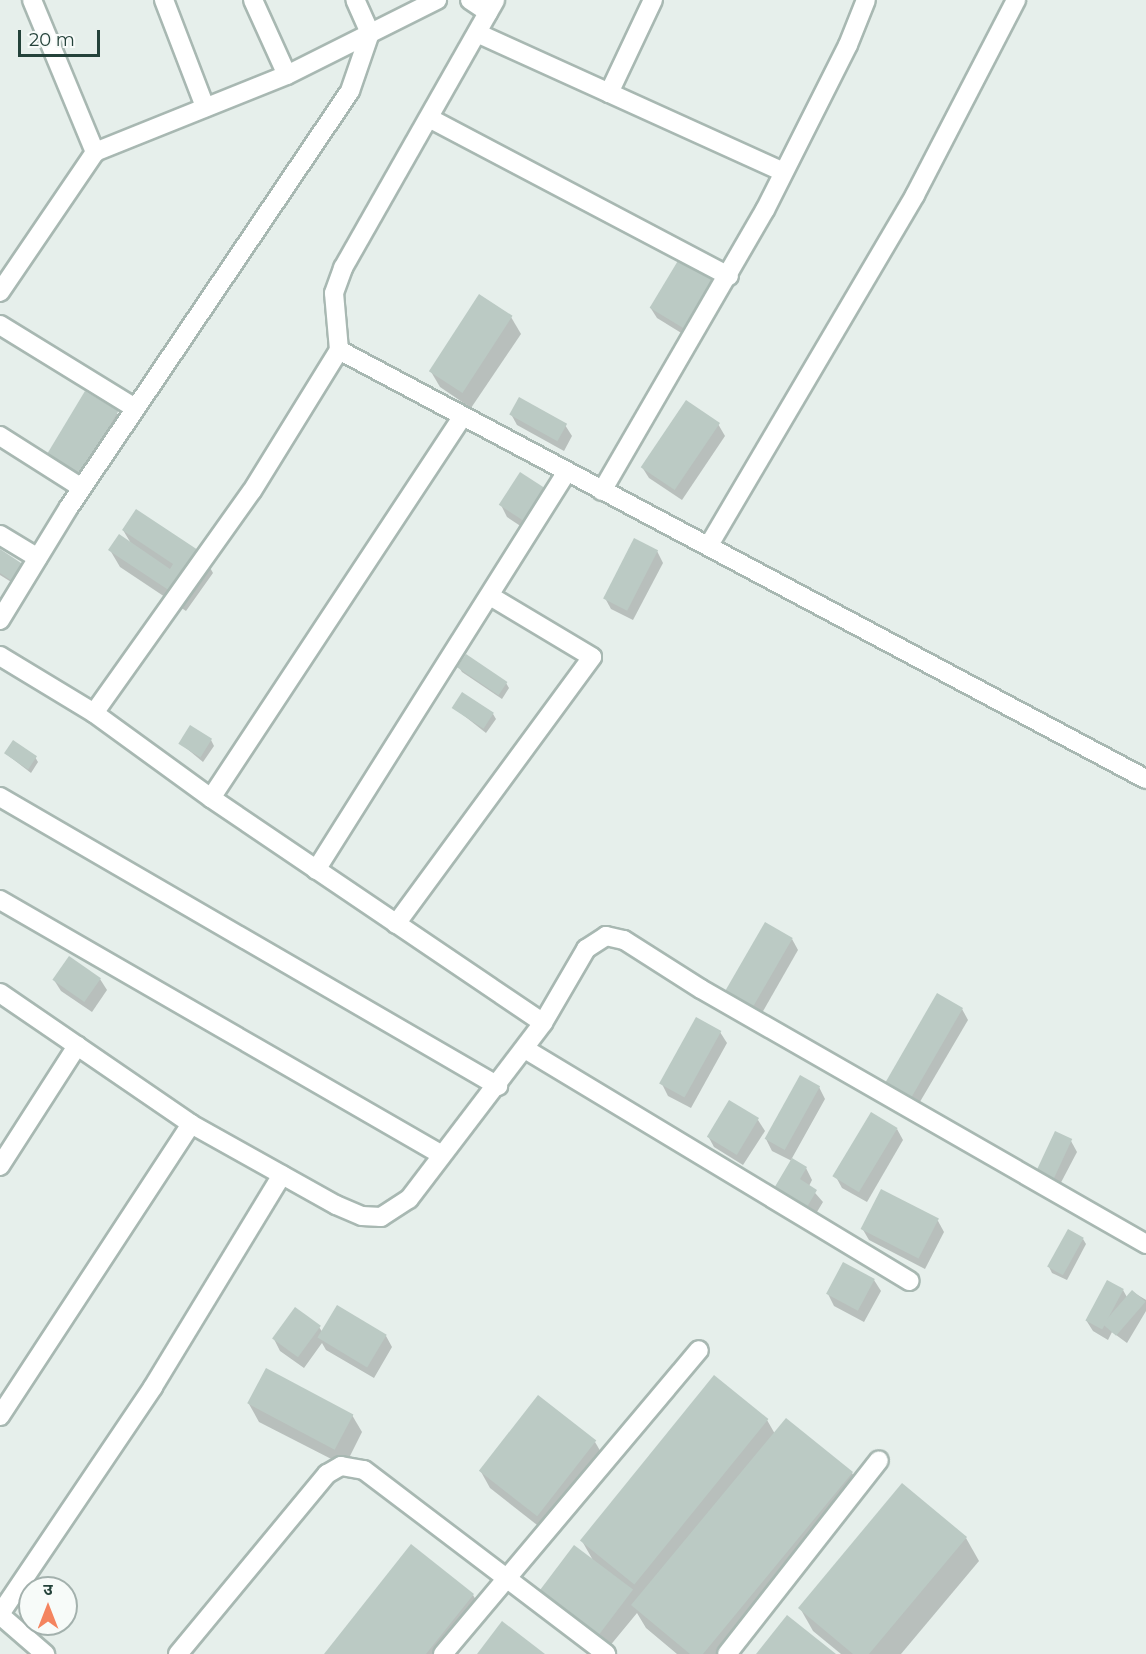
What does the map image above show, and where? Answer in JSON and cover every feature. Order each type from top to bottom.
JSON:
[{"type":"street","points":[[32,0],[95,152]]},
{"type":"street","points":[[164,0],[205,107]]},
{"type":"street","points":[[254,0],[287,75]]},
{"type":"street","points":[[0,620],[82,488],[350,91],[370,33],[355,0]]},
{"type":"street","points":[[0,292],[95,152],[287,75],[437,0]]},
{"type":"street","points":[[94,713],[252,491],[339,351],[334,293],[343,268],[491,6],[470,0]]},
{"type":"street","points":[[609,93],[653,0]]},
{"type":"street","points":[[602,491],[729,276],[853,34],[866,0]]},
{"type":"street","points":[[709,545],[915,195],[1016,0]]},
{"type":"street","points":[[477,33],[783,172]]},
{"type":"street","points":[[429,118],[729,276]]},
{"type":"street","points":[[0,325],[135,408]]},
{"type":"street","points":[[339,351],[462,418],[709,545],[1146,779]]},
{"type":"street","points":[[211,798],[462,418]]},
{"type":"street","points":[[0,436],[82,488]]},
{"type":"street","points":[[316,870],[567,472]]},
{"type":"street","points":[[0,535],[38,558]]},
{"type":"street","points":[[396,924],[592,657],[490,596]]},
{"type":"street","points":[[0,656],[94,713],[211,798],[543,1023]]},
{"type":"street","points":[[0,797],[498,1086]]},
{"type":"street","points":[[0,900],[442,1155]]},
{"type":"street","points":[[0,993],[191,1124],[336,1205],[362,1216],[381,1217],[409,1199],[525,1049],[543,1023],[585,949],[606,936],[624,940],[701,989],[1146,1244]]},
{"type":"street","points":[[0,1166],[77,1046]]},
{"type":"street","points":[[525,1049],[910,1281]]},
{"type":"street","points":[[0,1416],[191,1124]]},
{"type":"street","points":[[45,1654],[0,1615],[153,1387],[282,1175]]},
{"type":"street","points":[[443,1654],[505,1577],[699,1350]]},
{"type":"street","points":[[727,1654],[879,1460]]},
{"type":"street","points":[[178,1654],[327,1474],[341,1466],[364,1470],[606,1654]]},
{"type":"building","points":[[679,259],[715,281],[686,329],[650,308]]},
{"type":"building","points":[[479,294],[513,316],[462,393],[429,371]]},
{"type":"building","points":[[85,391],[118,411],[81,474],[47,454]]},
{"type":"building","points":[[519,397],[567,424],[557,441],[509,414]]},
{"type":"building","points":[[686,400],[720,423],[675,490],[641,467]]},
{"type":"building","points":[[520,472],[549,491],[528,524],[499,505]]},
{"type":"building","points":[[136,509],[204,554],[176,595],[108,550],[119,534],[170,569],[173,564],[122,530]]},
{"type":"building","points":[[634,538],[658,550],[627,611],[603,599]]},
{"type":"building","points":[[0,549],[24,565],[12,581],[0,573]]},
{"type":"building","points":[[466,654],[507,682],[499,695],[457,667]]},
{"type":"building","points":[[462,692],[494,713],[484,729],[452,708]]},
{"type":"building","points":[[190,725],[212,739],[200,757],[178,744]]},
{"type":"building","points":[[13,740],[37,756],[28,769],[4,753]]},
{"type":"building","points":[[765,922],[793,938],[752,1009],[724,993]]},
{"type":"building","points":[[69,956],[101,978],[84,1002],[52,980]]},
{"type":"building","points":[[937,993],[963,1008],[908,1102],[882,1087]]},
{"type":"building","points":[[696,1017],[721,1031],[685,1098],[659,1083]]},
{"type":"building","points":[[800,1075],[820,1086],[785,1150],[765,1139]]},
{"type":"building","points":[[729,1100],[759,1118],[737,1155],[707,1137]]},
{"type":"building","points":[[871,1112],[898,1128],[859,1192],[832,1176]]},
{"type":"building","points":[[1055,1131],[1072,1139],[1052,1182],[1035,1174]]},
{"type":"building","points":[[792,1158],[807,1167],[800,1179],[817,1190],[803,1214],[770,1195]]},
{"type":"building","points":[[881,1189],[939,1219],[918,1259],[861,1229]]},
{"type":"building","points":[[1068,1229],[1084,1238],[1063,1275],[1047,1267]]},
{"type":"building","points":[[843,1262],[875,1279],[858,1311],[826,1294]]},
{"type":"building","points":[[1107,1280],[1124,1289],[1102,1330],[1085,1321]]},
{"type":"building","points":[[1132,1290],[1146,1302],[1116,1336],[1102,1324]]},
{"type":"building","points":[[337,1305],[387,1335],[367,1367],[317,1338]]},
{"type":"building","points":[[295,1307],[321,1326],[298,1357],[272,1339]]},
{"type":"building","points":[[266,1368],[353,1414],[335,1450],[247,1403]]},
{"type":"building","points":[[714,1375],[768,1419],[634,1585],[580,1541]]},
{"type":"building","points":[[538,1395],[596,1441],[537,1516],[479,1471]]},
{"type":"building","points":[[786,1418],[853,1472],[703,1654],[690,1654],[631,1605]]},
{"type":"building","points":[[902,1483],[967,1537],[869,1654],[853,1654],[798,1608]]},
{"type":"building","points":[[411,1544],[474,1594],[426,1654],[324,1654]]},
{"type":"building","points":[[574,1545],[633,1590],[596,1639],[537,1595]]},
{"type":"building","points":[[787,1615],[836,1654],[756,1654]]},
{"type":"building","points":[[502,1621],[545,1654],[477,1654]]}]
